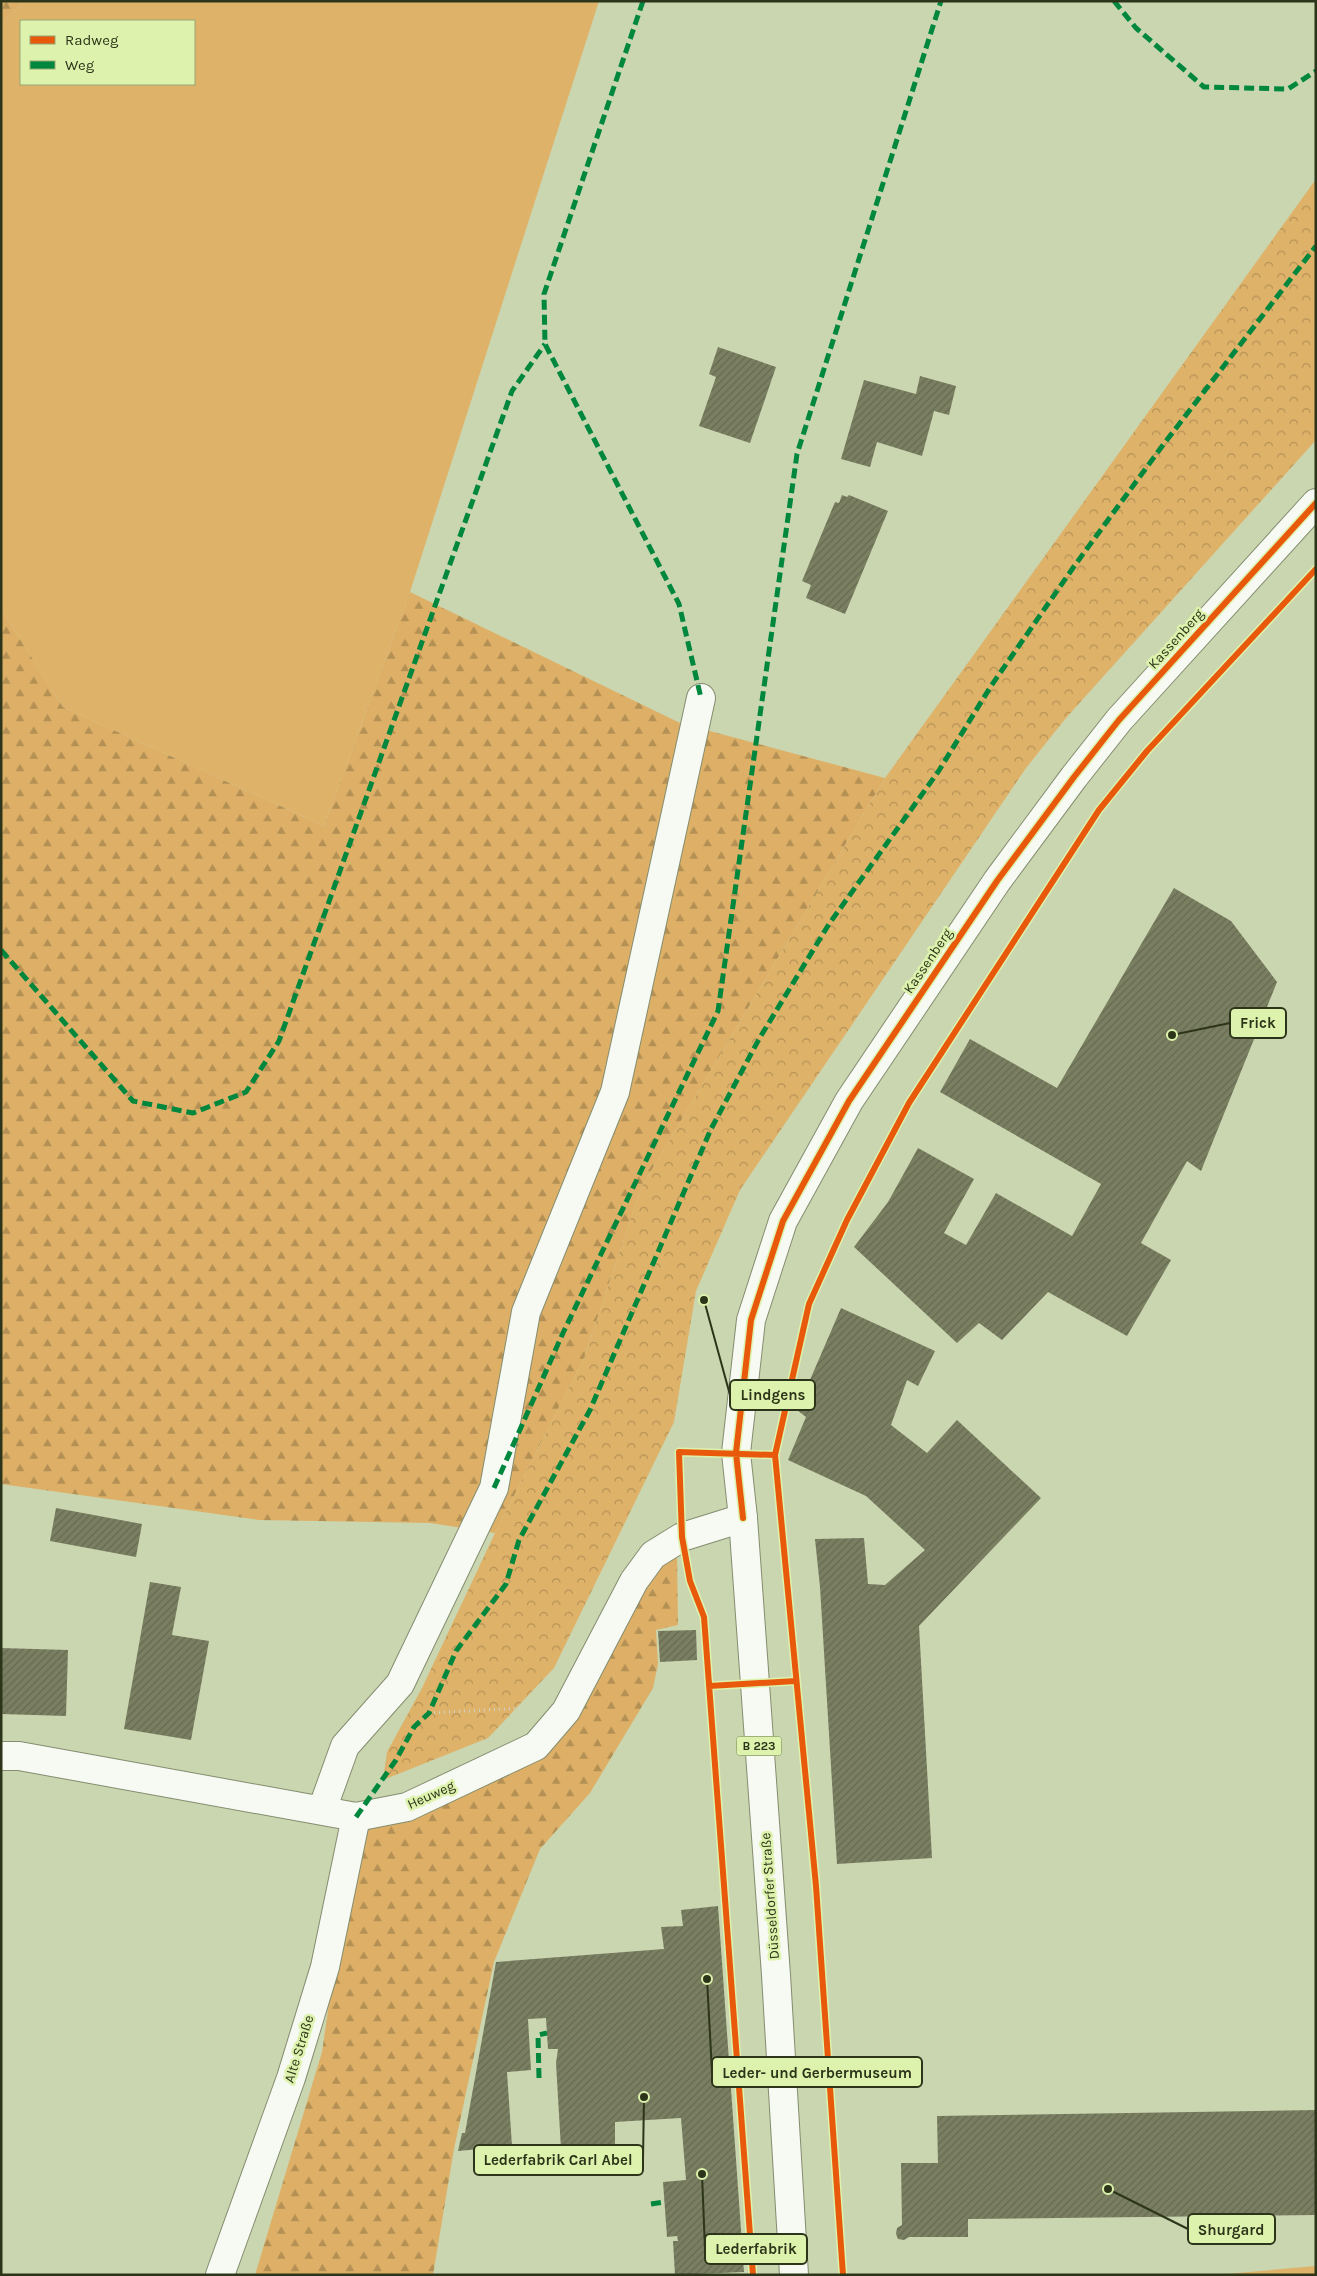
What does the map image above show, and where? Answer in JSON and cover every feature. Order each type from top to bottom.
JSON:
[{"type":"main road","name":"Kassenberg","points":[[743,1518],[736,1453],[750,1320],[783,1221],[849,1101],[997,881],[1074,777],[1119,720],[1316,503]]},
{"type":"main road","points":[[322,1810],[344,1746],[400,1684],[494,1488],[526,1312],[615,1092],[701,698]]},
{"type":"main road","name":"Heuweg","points":[[1,1756],[19,1756],[322,1810],[356,1818],[407,1807],[536,1746],[566,1710],[634,1581],[653,1555],[682,1537],[743,1518]]},
{"type":"main road","name":"Düsseldorfer Straße","points":[[743,1518],[776,1975],[794,2275]]},
{"type":"main road","name":"Alte Straße","points":[[220,2275],[291,2078],[325,1966],[356,1818]]},
{"type":"path","points":[[429,1713],[527,1708],[566,1710]]},
{"type":"green space","points":[[1,1],[24,1],[1,23]]},
{"type":"green space","points":[[24,1],[599,1],[410,592],[324,826],[63,707],[1,609],[1,23]]},
{"type":"green space","points":[[1316,179],[1316,440],[1066,718],[1026,768],[740,1190],[696,1291],[674,1422],[554,1668],[488,1738],[383,1780],[387,1752],[422,1688],[495,1533],[584,1358],[641,1188],[885,778]]},
{"type":"green space","points":[[410,592],[680,723],[885,778],[641,1188],[584,1358],[495,1533],[430,1523],[259,1520],[1,1484],[1,609],[63,707],[324,826]]},
{"type":"green space","points":[[677,1551],[678,1625],[656,1630],[658,1664],[653,1688],[590,1793],[540,1849],[494,1962],[454,2149],[433,2275],[255,2275],[322,2052],[334,1969],[362,1827],[542,1753],[638,1586]]},
{"type":"green space","points":[[1316,2266],[1316,2275],[1214,2275]]},
{"type":"building","points":[[718,347],[776,367],[750,443],[699,426],[716,377],[709,374]]},
{"type":"building","points":[[920,376],[956,386],[949,415],[934,411],[922,456],[877,442],[870,467],[841,459],[864,380],[916,394]]},
{"type":"building","points":[[842,495],[847,497],[849,495],[888,511],[845,614],[806,598],[811,585],[802,581],[835,502],[839,503]]},
{"type":"building","points":[[1174,888],[1231,921],[1277,982],[1201,1171],[1187,1161],[1141,1243],[1171,1260],[1127,1336],[1048,1292],[1002,1340],[979,1323],[957,1343],[854,1247],[888,1202],[918,1148],[974,1179],[944,1233],[966,1245],[996,1193],[1072,1236],[1101,1184],[940,1092],[970,1039],[1057,1088]]},
{"type":"building","points":[[841,1308],[935,1351],[918,1386],[907,1380],[891,1425],[927,1453],[957,1420],[1041,1498],[919,1626],[932,1858],[837,1864],[820,1587],[815,1539],[864,1538],[868,1584],[885,1585],[925,1550],[866,1496],[788,1460],[806,1417],[797,1410]]},
{"type":"building","points":[[56,1508],[142,1524],[136,1557],[50,1541]]},
{"type":"building","points":[[150,1582],[181,1587],[172,1635],[209,1641],[191,1740],[124,1729]]},
{"type":"building","points":[[696,1630],[697,1660],[660,1662],[658,1631]]},
{"type":"building","points":[[1,1648],[68,1650],[66,1716],[1,1714]]},
{"type":"building","points":[[718,1906],[744,2272],[675,2275],[673,2241],[678,2241],[677,2236],[667,2237],[663,2182],[686,2180],[681,2118],[615,2122],[615,2145],[589,2147],[589,2160],[573,2161],[573,2148],[561,2149],[556,2063],[558,2049],[548,2049],[546,2018],[528,2019],[531,2070],[507,2072],[512,2146],[458,2151],[462,2133],[465,2133],[496,1962],[664,1949],[661,1927],[683,1926],[681,1910]]},
{"type":"building","points":[[1316,2110],[1316,2215],[968,2219],[968,2237],[909,2237],[904,2240],[898,2239],[896,2234],[897,2228],[902,2225],[901,2163],[938,2163],[937,2116]]},
{"type":"marked path","points":[[643,1],[544,294],[545,344],[679,604],[701,698]]},
{"type":"marked path","points":[[494,1488],[563,1333],[718,1011],[797,454],[941,1]]},
{"type":"marked path","points":[[1114,1],[1136,28],[1204,87],[1288,89],[1316,71]]},
{"type":"marked path","points":[[356,1817],[396,1760],[414,1727],[429,1713],[456,1651],[506,1584],[519,1540],[590,1410],[711,1129],[759,1039],[829,924],[938,772],[991,686],[1075,565],[1163,445],[1316,246]]},
{"type":"marked path","points":[[1,950],[133,1101],[193,1113],[246,1092],[279,1041],[512,391],[545,344]]},
{"type":"marked path","points":[[539,2078],[538,2035],[547,2033]]},
{"type":"marked path","points":[[651,2204],[665,2202]]},
{"type":"cycle path","points":[[743,1518],[736,1453],[751,1320],[783,1221],[849,1101],[997,881],[1074,777],[1119,720],[1316,503]]},
{"type":"cycle path","points":[[843,2275],[816,1886],[775,1455],[809,1304],[847,1220],[909,1103],[1099,810],[1147,751],[1316,569]]},
{"type":"cycle path","points":[[753,2275],[704,1617],[690,1581],[682,1537],[679,1452],[775,1455]]},
{"type":"cycle path","points":[[709,1686],[796,1681]]},
{"type":"place","name":"Frick","points":[[1172,1035]]},
{"type":"place","name":"Lindgens","points":[[704,1300]]},
{"type":"place","name":"Leder- und Gerbermuseum","points":[[707,1979]]},
{"type":"place","name":"Lederfabrik Carl Abel","points":[[644,2097]]},
{"type":"place","name":"Lederfabrik","points":[[702,2174]]},
{"type":"place","name":"Shurgard","points":[[1108,2189]]}]
